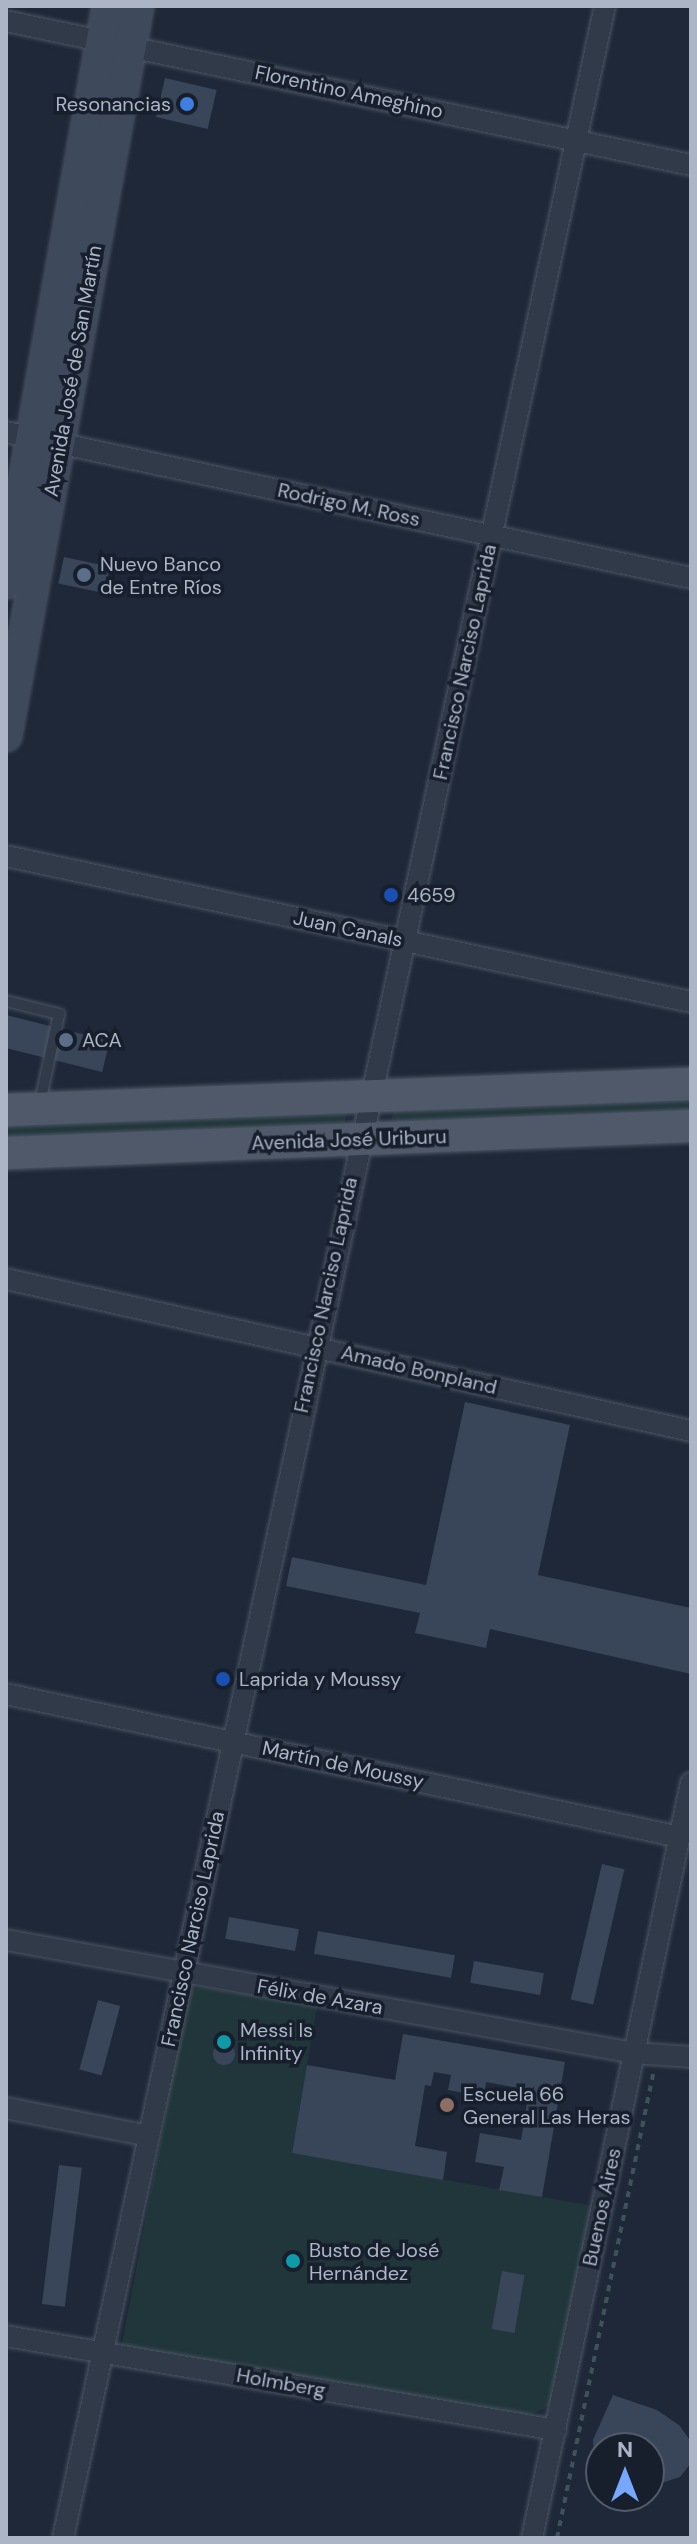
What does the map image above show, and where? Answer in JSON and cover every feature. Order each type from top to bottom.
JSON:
[{"type":"main road","name":"Avenida José de San Martín","points":[[108,6],[117,43]]},
{"type":"main road","name":"Avenida José de San Martín","points":[[6,583],[33,438],[117,43],[138,6]]},
{"type":"main road","name":"Avenida José de San Martín","points":[[6,736],[33,438]]},
{"type":"main road","points":[[6,1110],[691,1084]]},
{"type":"main road","name":"Avenida José Uriburu","points":[[6,1153],[691,1126]]},
{"type":"street","name":"Francisco Narciso Laprida","points":[[63,2538],[359,1140],[406,941],[605,6]]},
{"type":"street","name":"Florentino Ameghino","points":[[6,21],[691,165]]},
{"type":"street","name":"Rodrigo M. Ross","points":[[33,438],[691,578]]},
{"type":"street","name":"Juan Canals","points":[[6,856],[691,1002]]},
{"type":"street","name":"Amado Bonpland","points":[[6,1279],[691,1431]]},
{"type":"street","name":"Martín de Moussy","points":[[6,1694],[680,1837]]},
{"type":"street","name":"Buenos Aires","points":[[532,2538],[691,1783]]},
{"type":"street","name":"Félix de Azara","points":[[6,1940],[634,2053],[691,2057]]},
{"type":"street","points":[[6,2108],[149,2136]]},
{"type":"street","name":"Holmberg","points":[[6,2336],[556,2430]]},
{"type":"lane","points":[[6,1001],[59,1014],[39,1108]]},
{"type":"path","points":[[557,2538],[657,2055]]},
{"type":"green space","points":[[691,1093],[691,1113],[398,1126],[391,1122],[394,1108]]},
{"type":"green space","points":[[347,1111],[344,1126],[6,1139],[6,1119]]},
{"type":"green space","points":[[201,1987],[317,2007],[292,2153],[594,2206],[552,2402],[544,2409],[528,2415],[135,2351],[122,2344],[187,2000],[192,1990]]},
{"type":"building","name":"Resonancias","points":[[165,78],[217,90],[208,129],[156,117]]},
{"type":"building","name":"Nuevo Banco de Entre Ríos","points":[[64,557],[110,567],[104,593],[58,583]]},
{"type":"building","points":[[6,1015],[110,1041],[102,1072],[6,1048]]},
{"type":"building","points":[[465,1402],[570,1425],[538,1575],[691,1608],[691,1674],[490,1629],[486,1648],[415,1633],[420,1613],[286,1586],[292,1557],[426,1585]]},
{"type":"building","points":[[602,1864],[624,1869],[593,2005],[571,1999]]},
{"type":"building","points":[[229,1917],[299,1929],[295,1951],[225,1939]]},
{"type":"building","points":[[318,1931],[455,1955],[451,1978],[314,1954]]},
{"type":"building","points":[[474,1961],[544,1973],[540,1995],[470,1983]]},
{"type":"building","points":[[98,2000],[120,2006],[102,2075],[79,2070]]},
{"type":"building","points":[[403,2034],[565,2062],[542,2197],[499,2190],[504,2167],[475,2162],[480,2133],[521,2140],[529,2090],[486,2082],[484,2097],[448,2090],[451,2075],[434,2072],[431,2086],[425,2085],[415,2146],[447,2152],[443,2180],[292,2153],[307,2065],[395,2080]]},
{"type":"building","points":[[224,2043],[232,2046],[235,2054],[232,2062],[224,2065],[216,2062],[213,2054],[216,2046]]},
{"type":"building","points":[[59,2165],[82,2168],[65,2307],[42,2304]]},
{"type":"building","points":[[502,2271],[525,2275],[514,2333],[492,2329]]},
{"type":"building","points":[[613,2395],[657,2410],[680,2426],[691,2442],[691,2463],[680,2477],[665,2482],[665,2432],[597,2432]]},
{"type":"place","name":"Resonancias","points":[[187,104]]},
{"type":"place","name":"Nuevo Banco de Entre Ríos","points":[[84,575]]},
{"type":"place","name":"4659","points":[[391,895]]},
{"type":"place","name":"ACA","points":[[66,1040]]},
{"type":"place","name":"Laprida y Moussy","points":[[223,1679]]},
{"type":"place","name":"Messi Is Infinity","points":[[224,2042]]},
{"type":"place","name":"Escuela 66 General Las Heras","points":[[447,2105]]},
{"type":"place","name":"Busto de José Hernández","points":[[293,2261]]}]
